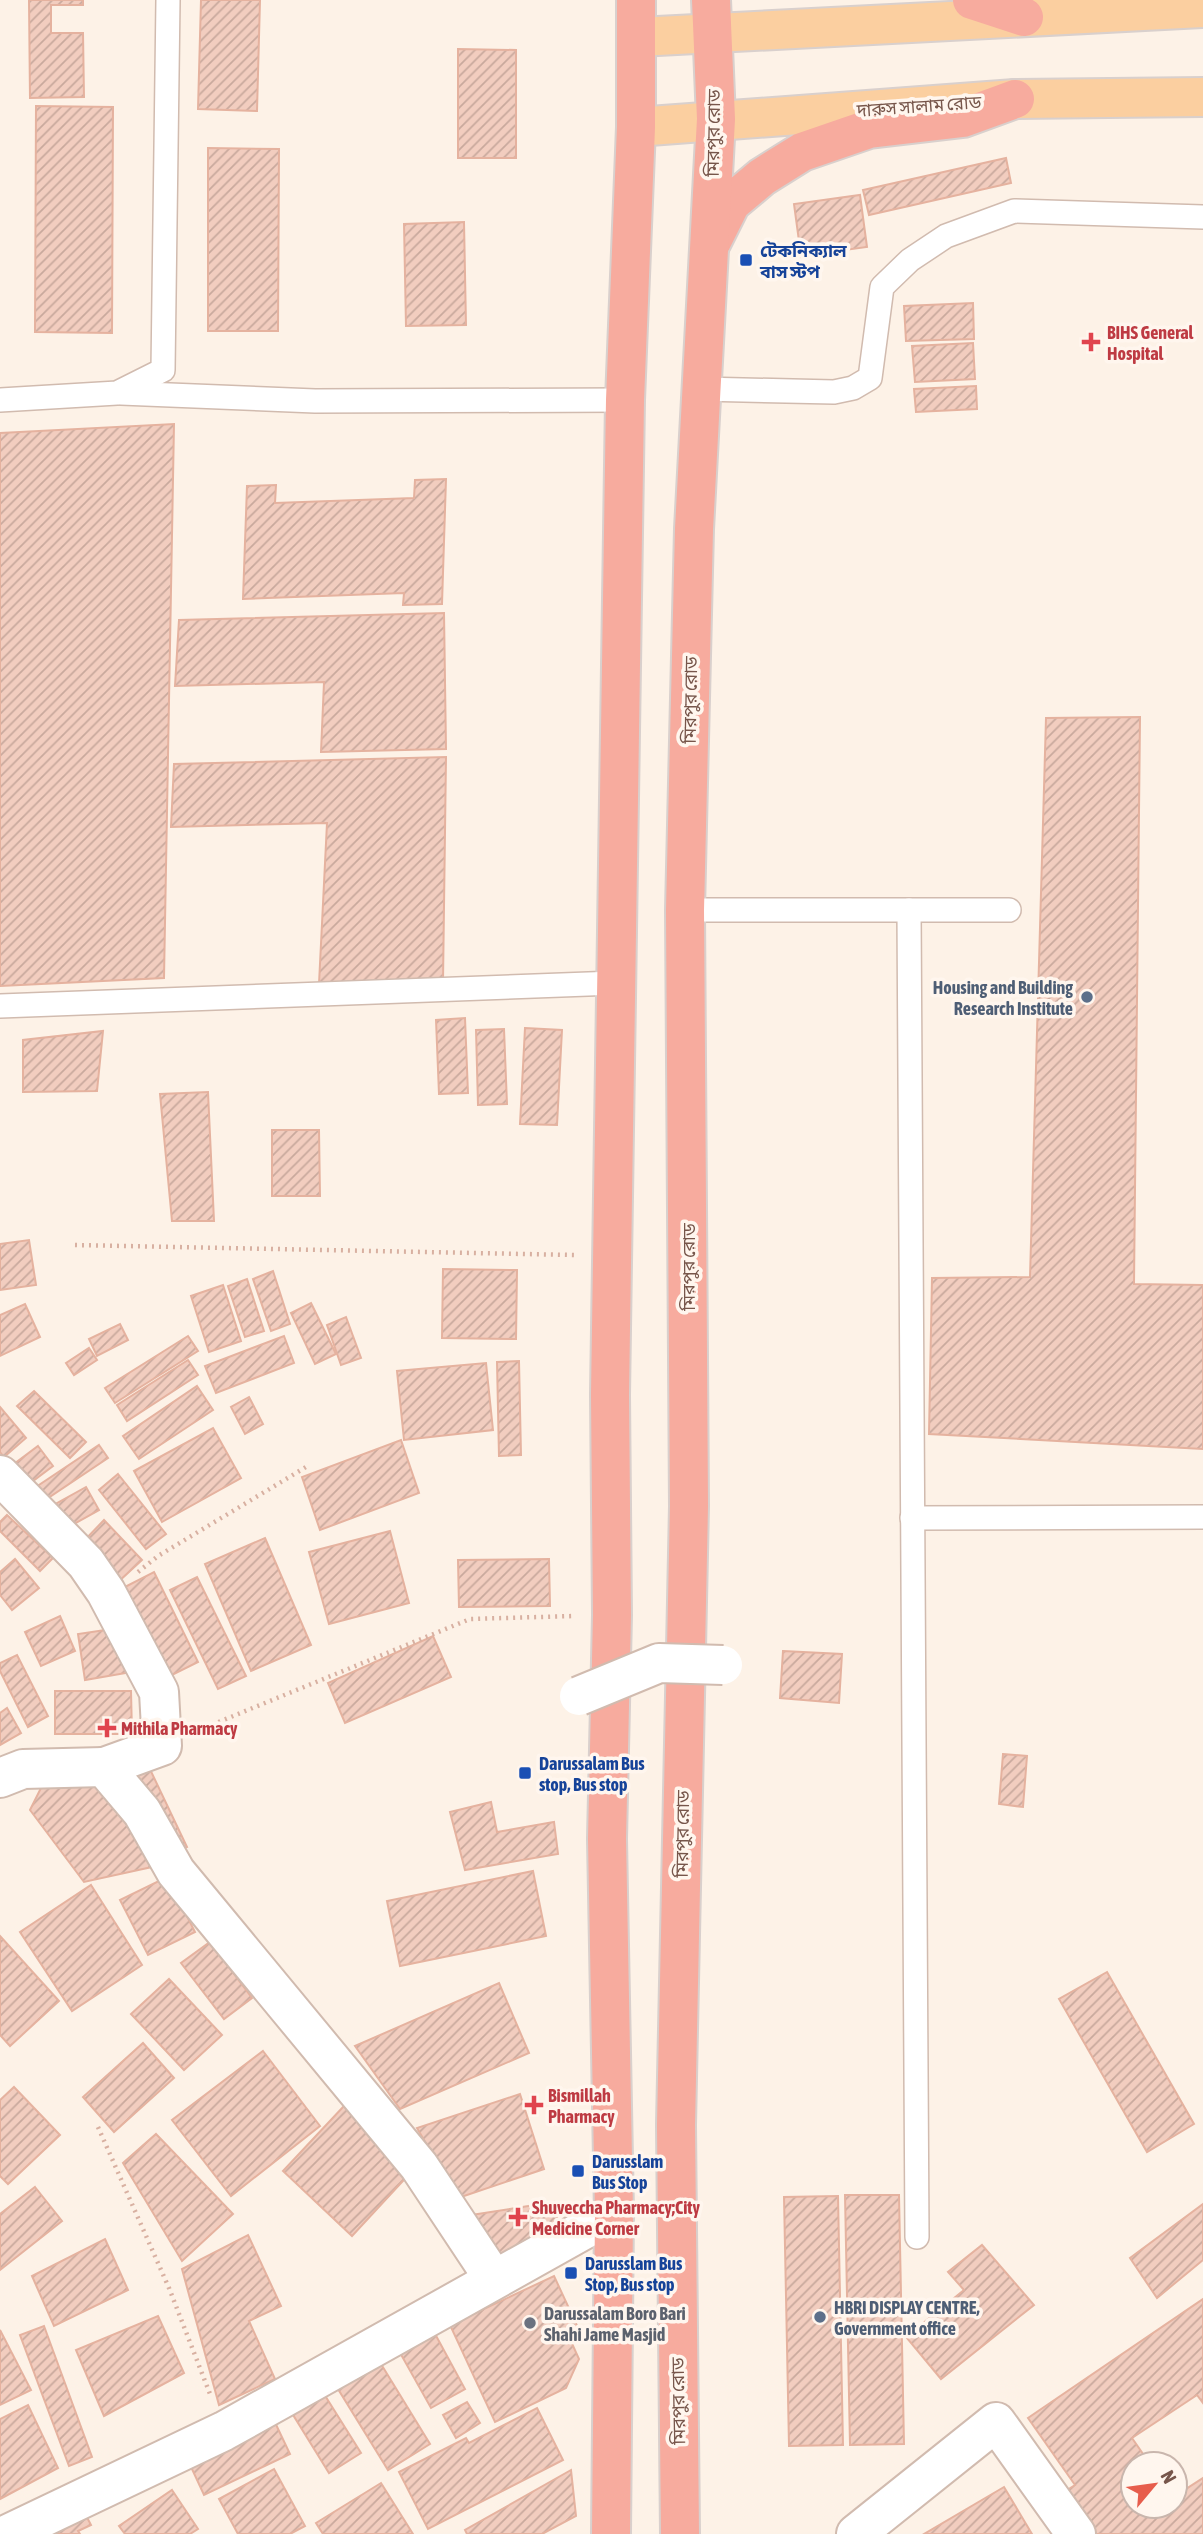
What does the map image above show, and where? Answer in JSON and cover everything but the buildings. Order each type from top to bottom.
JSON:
[{"type":"highway","points":[[972,0],[1024,17]]},
{"type":"highway","name":"মিরপুর রোড","points":[[680,2534],[676,2125],[689,1506],[685,910],[694,529],[716,119],[711,18]]},
{"type":"highway","points":[[611,2534],[614,2213],[607,1839],[612,1615],[612,1256],[625,400],[636,127],[637,19]]},
{"type":"highway","points":[[708,250],[731,203],[762,177],[802,152],[869,129],[964,118],[1016,99]]},
{"type":"main road","points":[[637,19],[1024,17],[1203,8]]},
{"type":"main road","name":"দারুস সালাম রোড","points":[[636,127],[1016,99],[1203,97]]},
{"type":"street","points":[[0,1475],[86,1563],[106,1592],[159,1692],[162,1745],[104,1767],[23,1769],[0,1778]]},
{"type":"street","points":[[579,1696],[659,1663],[723,1665]]},
{"type":"street","points":[[104,1767],[142,1812],[176,1872],[419,2166],[494,2279]]},
{"type":"street","points":[[8,2534],[224,2431],[614,2213]]},
{"type":"street","points":[[856,2534],[996,2422],[1076,2534]]},
{"type":"lane","points":[[117,393],[163,370],[168,0]]},
{"type":"lane","points":[[701,390],[834,392],[853,388],[870,379],[882,287],[910,260],[946,236],[1014,211],[1203,217]]},
{"type":"lane","points":[[0,400],[117,393],[316,401],[625,400]]},
{"type":"lane","points":[[685,910],[1009,910]]},
{"type":"lane","points":[[909,910],[917,2237]]},
{"type":"lane","points":[[0,1006],[615,983]]},
{"type":"lane","points":[[912,1518],[1203,1517]]},
{"type":"path","points":[[75,1245],[612,1256]]},
{"type":"path","points":[[106,1592],[158,1556],[306,1467]]},
{"type":"path","points":[[162,1745],[470,1619],[612,1615]]},
{"type":"path","points":[[98,2127],[169,2288],[224,2431]]},
{"type":"place","name":"টেকনিক্যাল বাস স্টপ","points":[[746,260]]},
{"type":"place","name":"BIHS General Hospital","points":[[1091,342]]},
{"type":"place","name":"Housing and Building Research Institute","points":[[1087,997]]},
{"type":"place","name":"Mithila Pharmacy","points":[[107,1728]]},
{"type":"place","name":"Darussalam Bus stop, Bus stop","points":[[525,1773]]},
{"type":"place","name":"Bismillah Pharmacy","points":[[534,2105]]},
{"type":"place","name":"Darusslam Bus Stop","points":[[578,2171]]},
{"type":"place","name":"Shuveccha Pharmacy;City Medicine Corner","points":[[518,2217]]},
{"type":"place","name":"Darusslam Bus Stop, Bus stop","points":[[571,2273]]},
{"type":"place","name":"HBRI DISPLAY CENTRE, Government office","points":[[820,2317]]},
{"type":"place","name":"Darussalam Boro Bari Shahi Jame Masjid","points":[[530,2323]]}]
